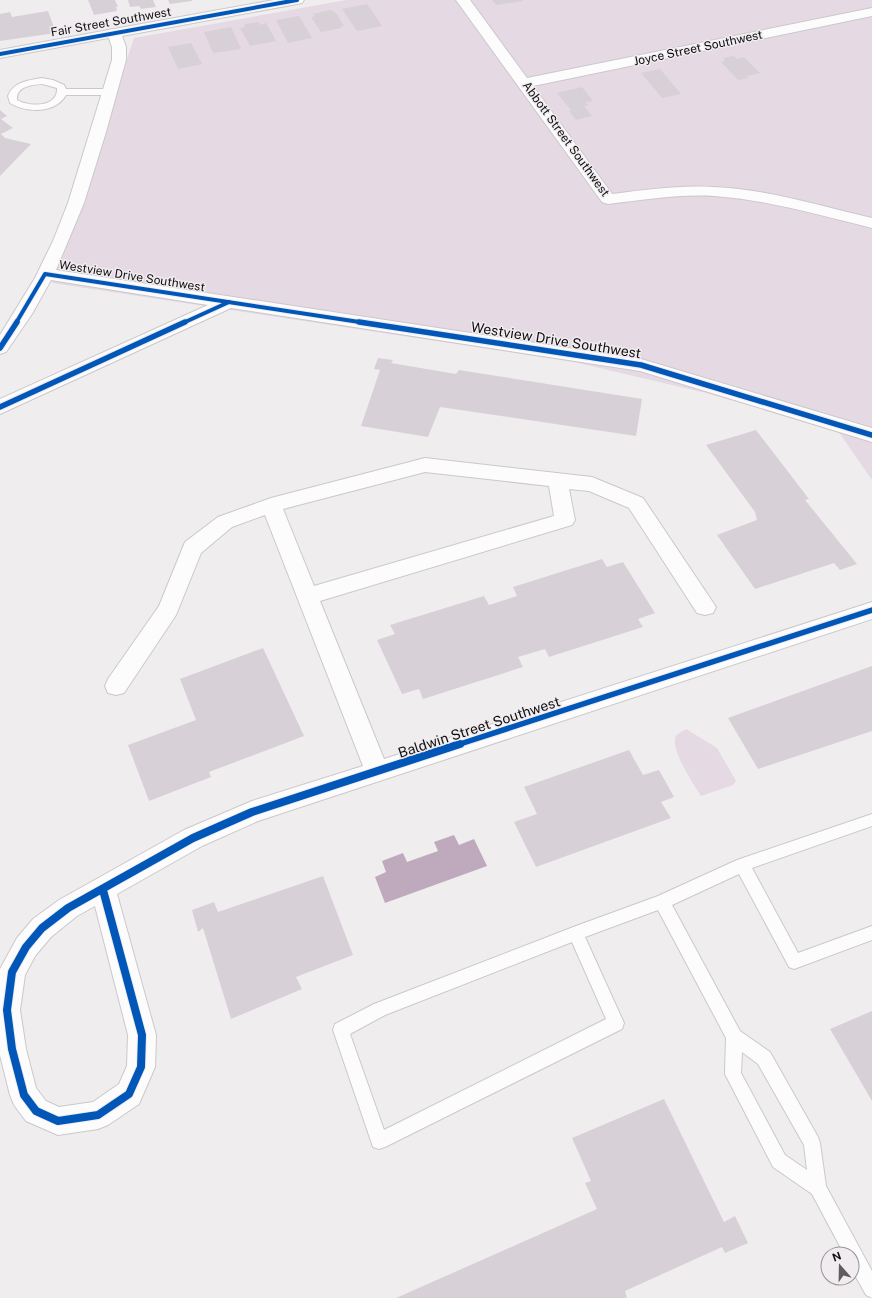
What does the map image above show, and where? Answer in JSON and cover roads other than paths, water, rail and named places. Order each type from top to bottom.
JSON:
[{"type":"street","name":"Fair Street Southwest","points":[[0,54],[297,0]]},
{"type":"street","name":"Abbott Street Southwest","points":[[463,0],[608,199],[674,192],[728,193],[769,199],[872,224]]},
{"type":"street","name":"Joyce Street Southwest","points":[[524,83],[872,12]]},
{"type":"street","points":[[45,274],[76,203],[109,92],[118,60],[119,47],[114,33]]},
{"type":"street","name":"Westview Drive Southwest","points":[[0,348],[10,335],[45,274],[641,365],[872,436]]},
{"type":"street","name":"Westview Drive Southwest","points":[[0,407],[229,302]]},
{"type":"street","points":[[116,686],[168,609],[192,548],[225,522],[271,505],[425,465],[592,484],[636,503],[705,607]]},
{"type":"street","points":[[307,596],[565,520],[558,480]]},
{"type":"street","points":[[271,505],[377,772]]},
{"type":"street","name":"Baldwin Street Southwest","points":[[103,890],[142,1035],[141,1067],[129,1094],[98,1115],[58,1121],[36,1111],[24,1095],[12,1049],[7,1010],[12,972],[26,947],[42,928],[68,908],[103,890],[193,838],[252,812],[872,610]]},
{"type":"lane","points":[[42,81],[57,84],[63,92],[57,101],[45,106],[32,108],[17,104],[13,101],[12,96],[18,87],[29,83],[42,81]]},
{"type":"lane","points":[[63,92],[109,92]]},
{"type":"lane","points":[[576,933],[616,1023],[379,1142],[340,1030],[380,1009],[576,933],[662,902],[742,865],[872,820]]},
{"type":"lane","points":[[742,865],[794,962],[872,933]]},
{"type":"lane","points":[[662,902],[734,1037],[764,1058],[812,1143],[818,1188],[872,1289]]},
{"type":"lane","points":[[734,1037],[733,1074],[779,1160],[818,1188]]}]
